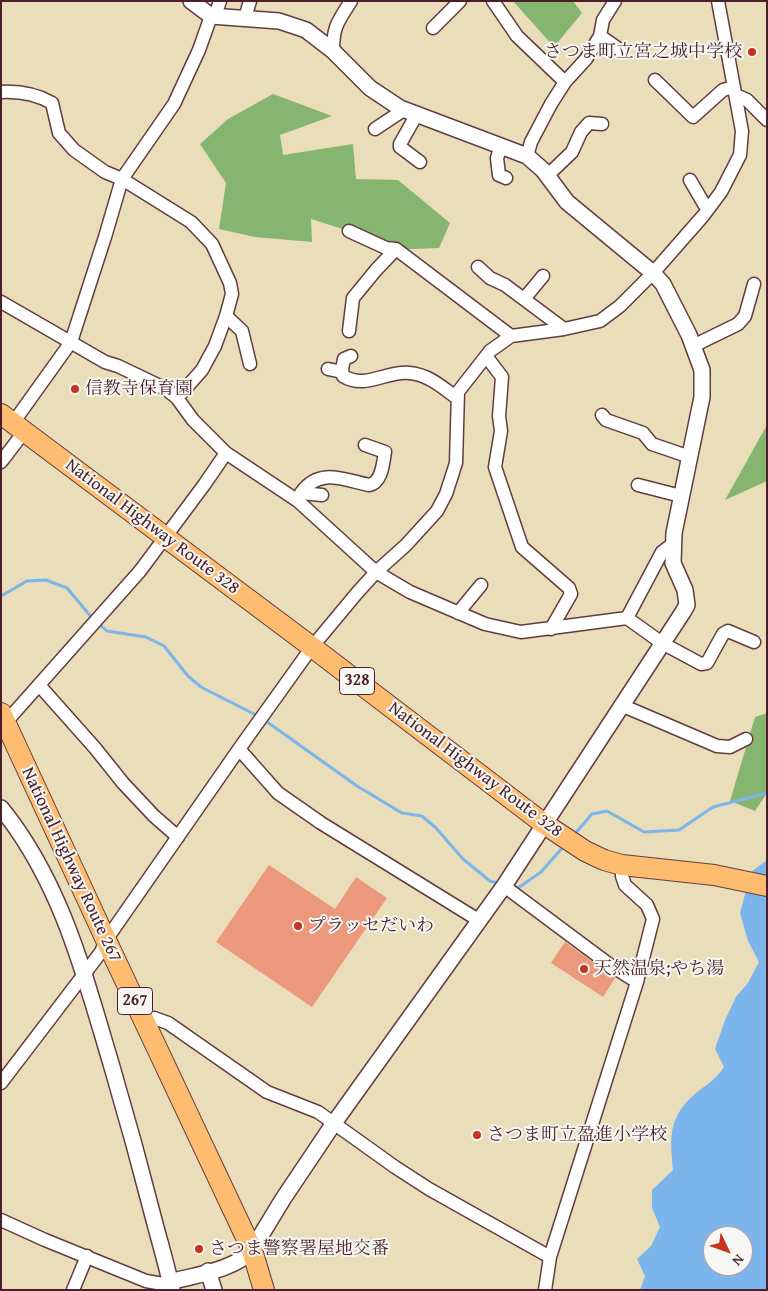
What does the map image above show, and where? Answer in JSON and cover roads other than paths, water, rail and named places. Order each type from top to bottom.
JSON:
[{"type":"highway","name":"National Highway Route 328","points":[[13,423],[544,824],[585,851],[604,860],[622,865],[714,875],[767,886]]},
{"type":"highway","name":"National Highway Route 267","points":[[3,718],[252,1250],[264,1290]]},
{"type":"street","points":[[1,1220],[146,1280],[171,1286],[208,1271],[233,1265],[247,1256],[283,1198],[334,1123],[504,886],[687,605],[684,590],[673,563],[674,533],[702,397],[702,370],[693,346],[663,284],[653,273],[567,202],[544,170],[527,156],[411,112],[370,88],[333,51],[306,30],[278,21],[213,16],[191,1]]},
{"type":"street","points":[[1,462],[13,423],[71,342],[122,178],[174,104],[220,1]]},
{"type":"street","points":[[245,18],[250,1]]},
{"type":"street","points":[[333,51],[333,35],[337,23],[351,1]]},
{"type":"street","points":[[434,28],[460,1]]},
{"type":"street","points":[[493,1],[518,36],[565,82]]},
{"type":"street","points":[[527,156],[535,134],[551,104],[565,82],[586,59],[600,36],[602,20],[615,1]]},
{"type":"street","points":[[1,1083],[101,952],[106,940],[312,647],[376,572],[406,545],[437,511],[446,494],[456,463],[458,392],[490,351],[511,336],[564,329],[600,321],[620,306],[653,273],[721,192],[740,155],[742,130],[718,1]]},
{"type":"street","points":[[600,36],[620,50]]},
{"type":"street","points":[[655,80],[693,117],[722,90],[735,91],[767,120]]},
{"type":"street","points":[[1,92],[12,91],[40,96],[52,103],[59,133],[74,150],[105,172],[122,178],[191,222],[212,244],[230,283],[232,294],[215,346],[202,370],[177,398]]},
{"type":"street","points":[[375,129],[411,112]]},
{"type":"street","points":[[411,112],[400,147],[420,162]]},
{"type":"street","points":[[548,175],[572,152],[581,132],[589,122],[602,124]]},
{"type":"street","points":[[501,146],[496,158],[499,175],[506,178]]},
{"type":"street","points":[[690,180],[704,204],[709,208]]},
{"type":"street","points":[[350,231],[386,248],[396,249],[511,336]]},
{"type":"street","points":[[349,332],[353,298],[396,249]]},
{"type":"street","points":[[478,267],[490,278],[505,285],[564,329]]},
{"type":"street","points":[[524,299],[543,276]]},
{"type":"street","points":[[693,346],[738,324],[745,316],[754,284]]},
{"type":"street","points":[[1,302],[105,362],[118,366],[166,389],[177,398],[193,420],[226,454],[300,497],[376,572],[410,592],[485,624],[521,632],[627,618],[662,643],[701,664],[707,663],[723,634],[728,631],[754,642]]},
{"type":"street","points":[[226,316],[242,331],[250,364]]},
{"type":"street","points":[[351,356],[344,359],[342,372],[342,376],[350,380],[361,382],[408,372],[427,376],[457,398]]},
{"type":"street","points":[[486,356],[502,377],[499,416],[502,431],[495,467],[522,547],[570,588],[571,594],[550,629]]},
{"type":"street","points":[[328,369],[342,372]]},
{"type":"street","points":[[602,415],[606,420],[643,433],[652,444],[690,457]]},
{"type":"street","points":[[300,497],[306,485],[324,476],[374,485],[379,480],[389,453],[365,445]]},
{"type":"street","points":[[3,718],[39,685],[140,571],[226,454]]},
{"type":"street","points":[[638,485],[682,496]]},
{"type":"street","points":[[300,497],[322,495]]},
{"type":"street","points":[[627,618],[662,552],[674,543]]},
{"type":"street","points":[[458,613],[481,585]]},
{"type":"street","points":[[39,685],[95,748],[123,783],[154,816],[178,837]]},
{"type":"street","points":[[621,705],[718,746],[730,747],[746,739]]},
{"type":"street","points":[[239,749],[278,793],[321,823],[480,921]]},
{"type":"street","points":[[1,808],[24,837],[60,906],[84,974],[133,1137],[171,1286]]},
{"type":"street","points":[[545,1290],[550,1257],[637,982],[653,919],[647,906],[625,885],[622,876],[622,865]]},
{"type":"street","points":[[504,886],[610,966],[637,982]]},
{"type":"street","points":[[144,1020],[154,1018],[168,1023],[267,1092],[318,1112],[422,1184],[550,1257]]},
{"type":"street","points":[[73,1290],[86,1256]]},
{"type":"street","points":[[208,1271],[214,1290]]},
{"type":"water","points":[[767,860],[767,1290],[640,1290],[645,1276],[637,1259],[651,1246],[660,1227],[652,1208],[652,1190],[673,1170],[671,1147],[676,1119],[680,1110],[687,1102],[714,1079],[724,1067],[715,1049],[725,1020],[736,997],[748,983],[759,962],[748,941],[740,913],[751,872]]},
{"type":"waterway","points":[[1,596],[27,581],[46,580],[67,588],[93,619]]},
{"type":"waterway","points":[[98,623],[107,631],[146,637],[164,646],[188,676],[201,687],[258,716]]},
{"type":"waterway","points":[[263,719],[357,786],[402,813],[422,816],[436,828],[463,859],[490,881],[501,884]]},
{"type":"waterway","points":[[573,836],[592,814],[607,811],[644,832],[679,830],[713,807],[767,793]]},
{"type":"waterway","points":[[514,887],[518,888],[541,872],[564,846]]},
{"type":"place","name":"さつま町立宮之城中学校","points":[[752,52]]},
{"type":"place","name":"信教寺保育園","points":[[75,389]]},
{"type":"place","name":"プラッセだいわ","points":[[298,926]]},
{"type":"place","name":"天然温泉;やち湯","points":[[584,969]]},
{"type":"place","name":"さつま町立盈進小学校","points":[[477,1135]]},
{"type":"place","name":"さつま警察署屋地交番","points":[[199,1249]]}]
